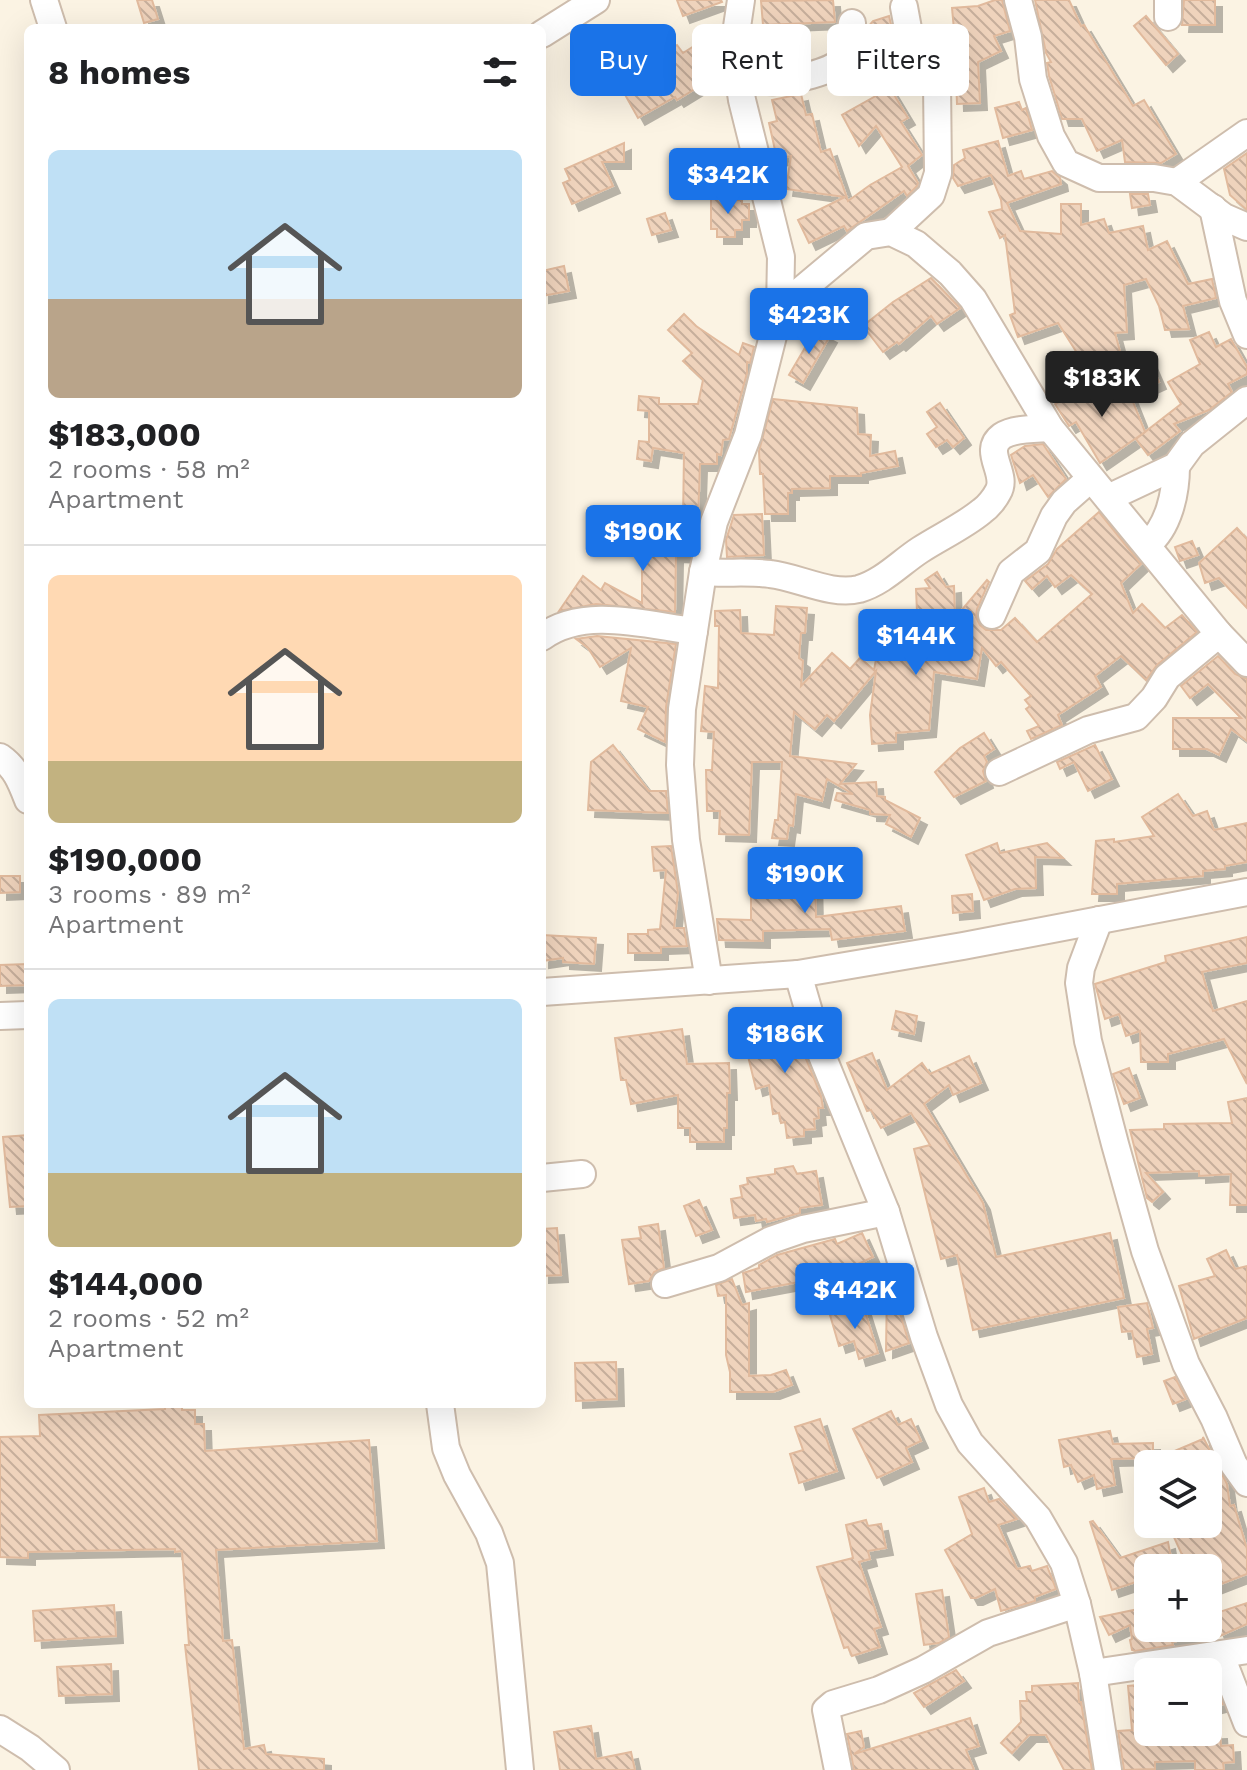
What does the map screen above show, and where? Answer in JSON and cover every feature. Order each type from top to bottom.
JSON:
[{"type":"street","points":[[44,0],[52,24]]},
{"type":"street","points":[[546,31],[596,0]]},
{"type":"street","points":[[737,24],[741,0]]},
{"type":"street","points":[[1018,0],[1028,37],[1033,79],[1051,136],[1066,163],[1099,178],[1154,178],[1177,182],[1224,217],[1247,227]]},
{"type":"street","points":[[780,308],[866,236],[891,232],[931,195],[938,173],[940,108],[937,83],[930,60],[909,34],[904,7]]},
{"type":"street","points":[[811,75],[838,64],[848,47],[852,23]]},
{"type":"street","points":[[709,981],[686,840],[680,765],[682,709],[703,572],[714,522],[748,435],[780,308],[781,257],[743,96]]},
{"type":"street","points":[[1177,182],[1247,133]]},
{"type":"street","points":[[1213,208],[1233,301],[1247,335]]},
{"type":"street","points":[[891,232],[916,244],[950,273],[973,299],[1050,428],[1219,634],[1247,663]]},
{"type":"street","points":[[1108,498],[1176,466],[1192,444],[1247,400]]},
{"type":"street","points":[[703,572],[768,573],[838,590],[857,589],[877,582],[918,551],[983,510],[999,492],[1002,481],[993,457],[995,446],[1002,436],[1050,428]]},
{"type":"street","points":[[1147,545],[1154,540],[1167,515],[1176,481],[1176,466]]},
{"type":"street","points":[[992,615],[1011,572],[1038,551],[1064,502],[1090,479]]},
{"type":"street","points":[[546,635],[567,623],[587,619],[694,631]]},
{"type":"street","points":[[999,772],[1088,730],[1136,717],[1154,698],[1167,677],[1219,634]]},
{"type":"street","points":[[0,757],[19,776],[24,789]]},
{"type":"street","points":[[546,992],[798,974],[1247,892]]},
{"type":"street","points":[[1099,920],[1081,968],[1079,983],[1088,1041],[1115,1144],[1145,1251],[1186,1364],[1234,1465],[1247,1483]]},
{"type":"street","points":[[798,974],[821,1053],[886,1212],[924,1337],[949,1405],[970,1443],[1038,1518],[1064,1563],[1093,1673],[1108,1770]]},
{"type":"street","points":[[0,1016],[24,1015]]},
{"type":"street","points":[[546,1178],[582,1174]]},
{"type":"street","points":[[665,1284],[719,1268],[771,1240],[803,1229],[886,1212]]},
{"type":"street","points":[[441,1408],[446,1448],[482,1519],[500,1563],[520,1770]]},
{"type":"street","points":[[838,1770],[826,1720],[826,1710],[833,1704],[879,1690],[923,1670],[988,1633],[1077,1604]]},
{"type":"street","points":[[1093,1673],[1247,1650]]},
{"type":"street","points":[[1221,1656],[1247,1723]]},
{"type":"street","points":[[0,1729],[56,1770]]},
{"type":"building","points":[[137,0],[152,0],[158,19],[144,23]]},
{"type":"building","points":[[677,0],[721,0],[722,2],[683,16]]},
{"type":"building","points":[[833,0],[835,22],[763,24],[761,1]]},
{"type":"building","points":[[1002,0],[1010,31],[994,36],[1001,51],[978,62],[980,103],[957,104],[957,96],[969,96],[969,24],[953,24],[952,8]]},
{"type":"building","points":[[1035,0],[1069,0],[1081,26],[1084,25],[1133,106],[1144,100],[1176,154],[1161,163],[1125,162],[1122,140],[1097,151],[1082,119],[1062,119],[1049,76],[1047,63],[1051,62],[1046,53]]},
{"type":"building","points":[[1184,0],[1215,0],[1215,25],[1182,25]]},
{"type":"building","points":[[889,16],[891,24],[870,24]]},
{"type":"building","points":[[1146,16],[1178,54],[1166,65],[1134,26]]},
{"type":"building","points":[[676,46],[683,53],[692,47],[692,91],[638,118],[626,96],[676,96]]},
{"type":"building","points":[[801,96],[806,115],[812,114],[821,152],[830,149],[848,201],[902,167],[876,126],[859,146],[842,115],[876,96],[895,96],[908,118],[901,122],[922,155],[908,166],[918,183],[907,196],[904,191],[847,231],[844,226],[809,243],[798,220],[845,197],[786,189],[791,156],[777,159],[769,123],[777,121],[772,100]]},
{"type":"building","points":[[1019,102],[1022,110],[1026,108],[1032,130],[1003,138],[995,108]]},
{"type":"building","points":[[998,141],[1008,176],[1021,171],[1024,179],[1052,171],[1060,178],[1061,184],[1007,203],[1020,231],[1061,234],[1061,204],[1081,204],[1081,225],[1104,219],[1109,233],[1143,226],[1148,250],[1167,241],[1188,284],[1212,279],[1216,298],[1183,306],[1189,329],[1165,330],[1159,306],[1146,279],[1124,285],[1127,332],[1115,333],[1122,359],[1086,367],[1058,323],[1018,337],[1010,315],[1015,313],[1005,235],[1000,238],[989,212],[1002,209],[991,175],[958,186],[953,178],[954,165],[965,158],[963,150]]},
{"type":"building","points":[[624,143],[624,162],[602,162],[613,186],[572,204],[563,183],[570,180],[565,169]]},
{"type":"building","points":[[1247,153],[1247,210],[1230,195],[1224,169]]},
{"type":"building","points":[[1130,194],[1148,194],[1150,205],[1132,208]]},
{"type":"building","points":[[711,197],[734,197],[734,200],[742,200],[742,204],[749,204],[749,220],[742,220],[742,230],[735,230],[735,237],[717,237],[717,229],[711,229]]},
{"type":"building","points":[[665,213],[671,230],[652,235],[647,219]]},
{"type":"building","points":[[564,266],[569,291],[546,295],[546,270]]},
{"type":"building","points":[[931,278],[960,308],[937,324],[931,316],[899,344],[897,342],[883,352],[863,326]]},
{"type":"building","points":[[684,314],[696,326],[739,355],[743,343],[754,347],[750,363],[747,362],[747,373],[729,439],[723,440],[721,455],[717,454],[717,464],[700,464],[698,521],[683,520],[684,453],[653,448],[651,461],[637,459],[639,441],[649,442],[649,411],[638,410],[639,396],[659,398],[659,404],[698,404],[703,380],[683,361],[692,353],[668,330]]},
{"type":"building","points":[[816,329],[830,336],[803,383],[789,375]]},
{"type":"building","points":[[1209,332],[1216,347],[1231,339],[1247,367],[1247,374],[1228,384],[1232,392],[1209,410],[1174,424],[1180,431],[1148,455],[1136,439],[1181,404],[1168,382],[1200,364],[1190,340]]},
{"type":"building","points":[[1148,357],[1159,382],[1135,393],[1123,368]]},
{"type":"building","points":[[1087,377],[1099,404],[1129,392],[1145,432],[1100,463],[1076,422],[1069,426],[1055,404],[1077,392],[1073,383]]},
{"type":"building","points":[[773,399],[857,408],[858,434],[871,435],[870,456],[895,451],[898,466],[861,473],[861,476],[830,476],[830,488],[792,489],[792,493],[788,493],[788,514],[765,514],[759,451]]},
{"type":"building","points":[[940,403],[964,438],[953,447],[947,440],[936,447],[927,434],[937,427],[927,412]]},
{"type":"building","points":[[1043,444],[1066,479],[1048,497],[1033,475],[1020,483],[1011,455],[1025,446]]},
{"type":"building","points":[[1099,512],[1141,564],[1121,583],[1133,613],[1142,604],[1165,628],[1182,615],[1197,632],[1157,665],[1146,680],[1121,656],[1095,676],[1101,687],[1058,715],[1062,725],[1031,739],[1027,731],[1039,726],[1026,709],[1030,706],[1025,700],[1031,696],[1001,662],[996,666],[982,648],[977,679],[934,672],[929,730],[896,733],[896,742],[872,744],[870,715],[876,671],[834,721],[827,715],[815,729],[794,712],[790,756],[856,764],[840,784],[876,782],[877,796],[885,797],[885,800],[920,818],[911,837],[886,824],[890,815],[870,814],[870,810],[835,800],[837,793],[853,794],[827,779],[822,801],[796,794],[793,826],[789,825],[787,839],[772,838],[775,820],[778,820],[782,762],[752,762],[749,835],[719,834],[720,811],[707,811],[706,770],[712,770],[714,732],[701,731],[705,686],[718,688],[719,626],[715,626],[715,611],[740,610],[741,633],[774,635],[776,606],[807,608],[799,658],[803,661],[801,686],[832,653],[850,669],[860,658],[874,670],[882,628],[918,635],[916,589],[930,588],[925,580],[937,572],[946,587],[954,586],[955,618],[987,580],[989,582],[977,609],[976,617],[980,625],[986,630],[1001,630],[1015,618],[1037,642],[1092,594],[1071,575],[1055,587],[1047,576],[1032,589],[1025,581],[1048,564],[1057,549]]},
{"type":"building","points":[[762,514],[764,555],[727,557],[726,540],[734,515]]},
{"type":"building","points":[[639,523],[691,528],[689,556],[676,555],[675,612],[596,604],[559,611],[583,576],[601,590],[605,583],[642,603]]},
{"type":"building","points":[[1237,528],[1247,539],[1247,608],[1219,578],[1205,583],[1199,563]]},
{"type":"building","points":[[1192,541],[1198,555],[1180,561],[1175,547]]},
{"type":"building","points":[[597,636],[676,644],[666,707],[665,742],[638,729],[648,707],[621,701],[631,648],[600,667],[588,648],[576,639]]},
{"type":"building","points":[[1218,656],[1235,674],[1247,679],[1247,741],[1231,729],[1219,755],[1207,749],[1173,749],[1173,718],[1241,718],[1208,684],[1190,698],[1181,686]]},
{"type":"building","points":[[984,733],[994,749],[984,756],[987,762],[983,771],[986,781],[954,797],[935,772],[960,748]]},
{"type":"building","points":[[613,745],[649,791],[666,791],[668,813],[588,810],[591,762]]},
{"type":"building","points":[[1095,745],[1112,779],[1088,791],[1074,762],[1060,769],[1057,762]]},
{"type":"building","points":[[1178,794],[1193,816],[1207,811],[1214,830],[1247,823],[1247,862],[1225,866],[1225,869],[1203,871],[1203,876],[1117,884],[1117,894],[1092,894],[1096,841],[1114,839],[1114,842],[1154,836],[1142,817]]},
{"type":"building","points":[[997,843],[1000,853],[1047,843],[1063,858],[1035,857],[1036,888],[1015,889],[984,900],[966,855]]},
{"type":"building","points":[[671,846],[678,893],[674,928],[684,928],[687,946],[661,947],[661,953],[628,953],[628,934],[648,934],[648,930],[660,929],[666,870],[654,871],[652,847]]},
{"type":"building","points":[[847,858],[850,876],[828,879],[826,861]]},
{"type":"building","points":[[815,874],[816,917],[901,906],[905,931],[832,940],[830,929],[763,931],[763,941],[719,940],[717,919],[751,920],[751,887],[787,887],[787,875]]},
{"type":"building","points":[[0,876],[20,876],[20,892],[0,893]]},
{"type":"building","points":[[972,894],[973,911],[953,913],[952,896]]},
{"type":"building","points":[[546,935],[596,938],[594,964],[563,962],[563,958],[546,960]]},
{"type":"building","points":[[1247,937],[1247,963],[1202,972],[1213,1011],[1247,1001],[1247,1084],[1224,1039],[1168,1054],[1168,1062],[1141,1062],[1140,1031],[1126,1036],[1119,1014],[1105,1019],[1095,984],[1166,962],[1165,956]]},
{"type":"building","points":[[24,964],[24,985],[0,986],[0,965]]},
{"type":"building","points":[[896,1011],[917,1016],[914,1034],[892,1029]]},
{"type":"building","points":[[795,1019],[823,1108],[818,1108],[819,1118],[814,1119],[815,1129],[804,1130],[804,1136],[787,1138],[785,1122],[781,1123],[779,1113],[773,1114],[769,1085],[756,1089],[742,1031]]},
{"type":"building","points":[[682,1029],[687,1064],[729,1063],[730,1093],[727,1093],[724,1142],[690,1142],[690,1128],[678,1128],[678,1095],[631,1104],[626,1080],[621,1080],[615,1038]]},
{"type":"building","points":[[872,1053],[887,1090],[922,1063],[930,1074],[969,1056],[981,1083],[953,1095],[949,1085],[924,1104],[983,1203],[996,1257],[1110,1233],[1124,1298],[973,1330],[957,1255],[941,1259],[914,1149],[930,1145],[911,1113],[881,1128],[871,1110],[867,1111],[847,1063]]},
{"type":"building","points":[[1129,1068],[1140,1098],[1124,1104],[1113,1074]]},
{"type":"building","points":[[1247,1098],[1247,1205],[1230,1205],[1231,1174],[1199,1176],[1199,1171],[1146,1173],[1163,1192],[1152,1202],[1147,1198],[1130,1130],[1164,1129],[1164,1124],[1232,1123],[1228,1102]]},
{"type":"building","points":[[24,1135],[24,1206],[10,1207],[3,1137]]},
{"type":"building","points":[[793,1166],[797,1174],[816,1171],[822,1205],[800,1208],[800,1213],[767,1222],[766,1219],[756,1221],[755,1215],[734,1218],[731,1199],[742,1197],[740,1186],[748,1184],[747,1178],[775,1174],[775,1169]]},
{"type":"building","points":[[699,1200],[712,1230],[696,1236],[684,1206]]},
{"type":"building","points":[[658,1224],[664,1268],[654,1272],[649,1281],[629,1284],[622,1240],[641,1238],[639,1227]]},
{"type":"building","points":[[557,1228],[561,1275],[546,1276],[546,1229]]},
{"type":"building","points":[[862,1233],[873,1257],[799,1282],[746,1292],[743,1273],[759,1268],[759,1265],[777,1255],[835,1239],[837,1244]]},
{"type":"building","points":[[1226,1250],[1235,1269],[1247,1266],[1247,1318],[1194,1339],[1179,1286],[1215,1276],[1207,1259]]},
{"type":"building","points":[[732,1279],[742,1305],[749,1303],[749,1376],[771,1375],[786,1370],[792,1385],[773,1392],[730,1392],[726,1355],[726,1295],[718,1296],[716,1285]]},
{"type":"building","points":[[887,1287],[892,1287],[909,1343],[886,1351]]},
{"type":"building","points":[[1147,1303],[1153,1328],[1147,1329],[1152,1354],[1137,1357],[1132,1331],[1122,1332],[1118,1307]]},
{"type":"building","points":[[863,1305],[878,1353],[859,1359],[854,1341],[839,1346],[830,1315]]},
{"type":"building","points":[[616,1362],[617,1399],[576,1401],[575,1363]]},
{"type":"building","points":[[1175,1377],[1186,1399],[1173,1404],[1164,1381]]},
{"type":"building","points":[[195,1410],[195,1424],[204,1424],[205,1451],[369,1440],[377,1541],[216,1550],[223,1641],[232,1640],[244,1749],[264,1745],[266,1754],[324,1759],[324,1770],[199,1770],[185,1645],[189,1645],[182,1551],[28,1552],[28,1558],[0,1557],[0,1437],[40,1436],[39,1415]]},
{"type":"building","points":[[891,1411],[898,1425],[911,1419],[921,1441],[906,1448],[912,1462],[877,1478],[853,1429]]},
{"type":"building","points":[[820,1419],[837,1471],[799,1483],[790,1454],[803,1450],[795,1427]]},
{"type":"building","points":[[1110,1431],[1113,1444],[1153,1443],[1153,1450],[1134,1450],[1134,1458],[1111,1459],[1115,1485],[1097,1489],[1094,1475],[1078,1482],[1071,1465],[1064,1467],[1059,1440]]},
{"type":"building","points":[[1203,1439],[1210,1450],[1177,1450]]},
{"type":"building","points":[[1222,1474],[1227,1484],[1230,1506],[1234,1505],[1247,1549],[1247,1574],[1222,1584],[1222,1554],[1182,1554],[1174,1538],[1222,1538]]},
{"type":"building","points":[[984,1488],[989,1502],[999,1499],[1017,1519],[998,1525],[1017,1569],[1030,1566],[1032,1571],[1047,1566],[1056,1589],[1035,1597],[1035,1601],[1001,1611],[995,1589],[971,1598],[945,1550],[972,1534],[959,1497]]},
{"type":"building","points":[[866,1520],[868,1526],[881,1524],[886,1548],[868,1551],[870,1559],[859,1562],[881,1627],[874,1629],[880,1647],[852,1656],[848,1647],[844,1648],[817,1567],[853,1558],[846,1525]]},
{"type":"building","points":[[1093,1521],[1120,1558],[1168,1542],[1170,1554],[1134,1554],[1134,1583],[1112,1590],[1090,1522]]},
{"type":"building","points":[[942,1590],[949,1637],[939,1643],[924,1645],[916,1594]]},
{"type":"building","points":[[1247,1603],[1247,1624],[1222,1635],[1222,1611]]},
{"type":"building","points":[[114,1605],[116,1636],[35,1641],[33,1611]]},
{"type":"building","points":[[1134,1610],[1134,1642],[1172,1642],[1173,1645],[1132,1650],[1130,1625],[1109,1635],[1100,1617]]},
{"type":"building","points":[[111,1664],[112,1694],[59,1696],[57,1667]]},
{"type":"building","points":[[956,1670],[964,1681],[924,1707],[914,1693]]},
{"type":"building","points":[[1078,1683],[1092,1770],[1064,1770],[1046,1735],[1029,1735],[1012,1753],[1001,1743],[1021,1722],[1020,1701],[1027,1701],[1026,1692],[1032,1692],[1032,1686]]},
{"type":"building","points":[[1134,1685],[1134,1746],[1233,1745],[1234,1762],[1223,1763],[1224,1770],[1195,1770],[1195,1761],[1155,1762],[1155,1769],[1124,1770],[1118,1731],[1132,1730],[1128,1686]]},
{"type":"building","points":[[970,1718],[979,1746],[966,1750],[974,1770],[854,1770],[847,1734],[861,1731],[864,1747],[854,1754]]},
{"type":"building","points":[[591,1726],[596,1759],[631,1752],[635,1770],[560,1770],[554,1732]]}]
